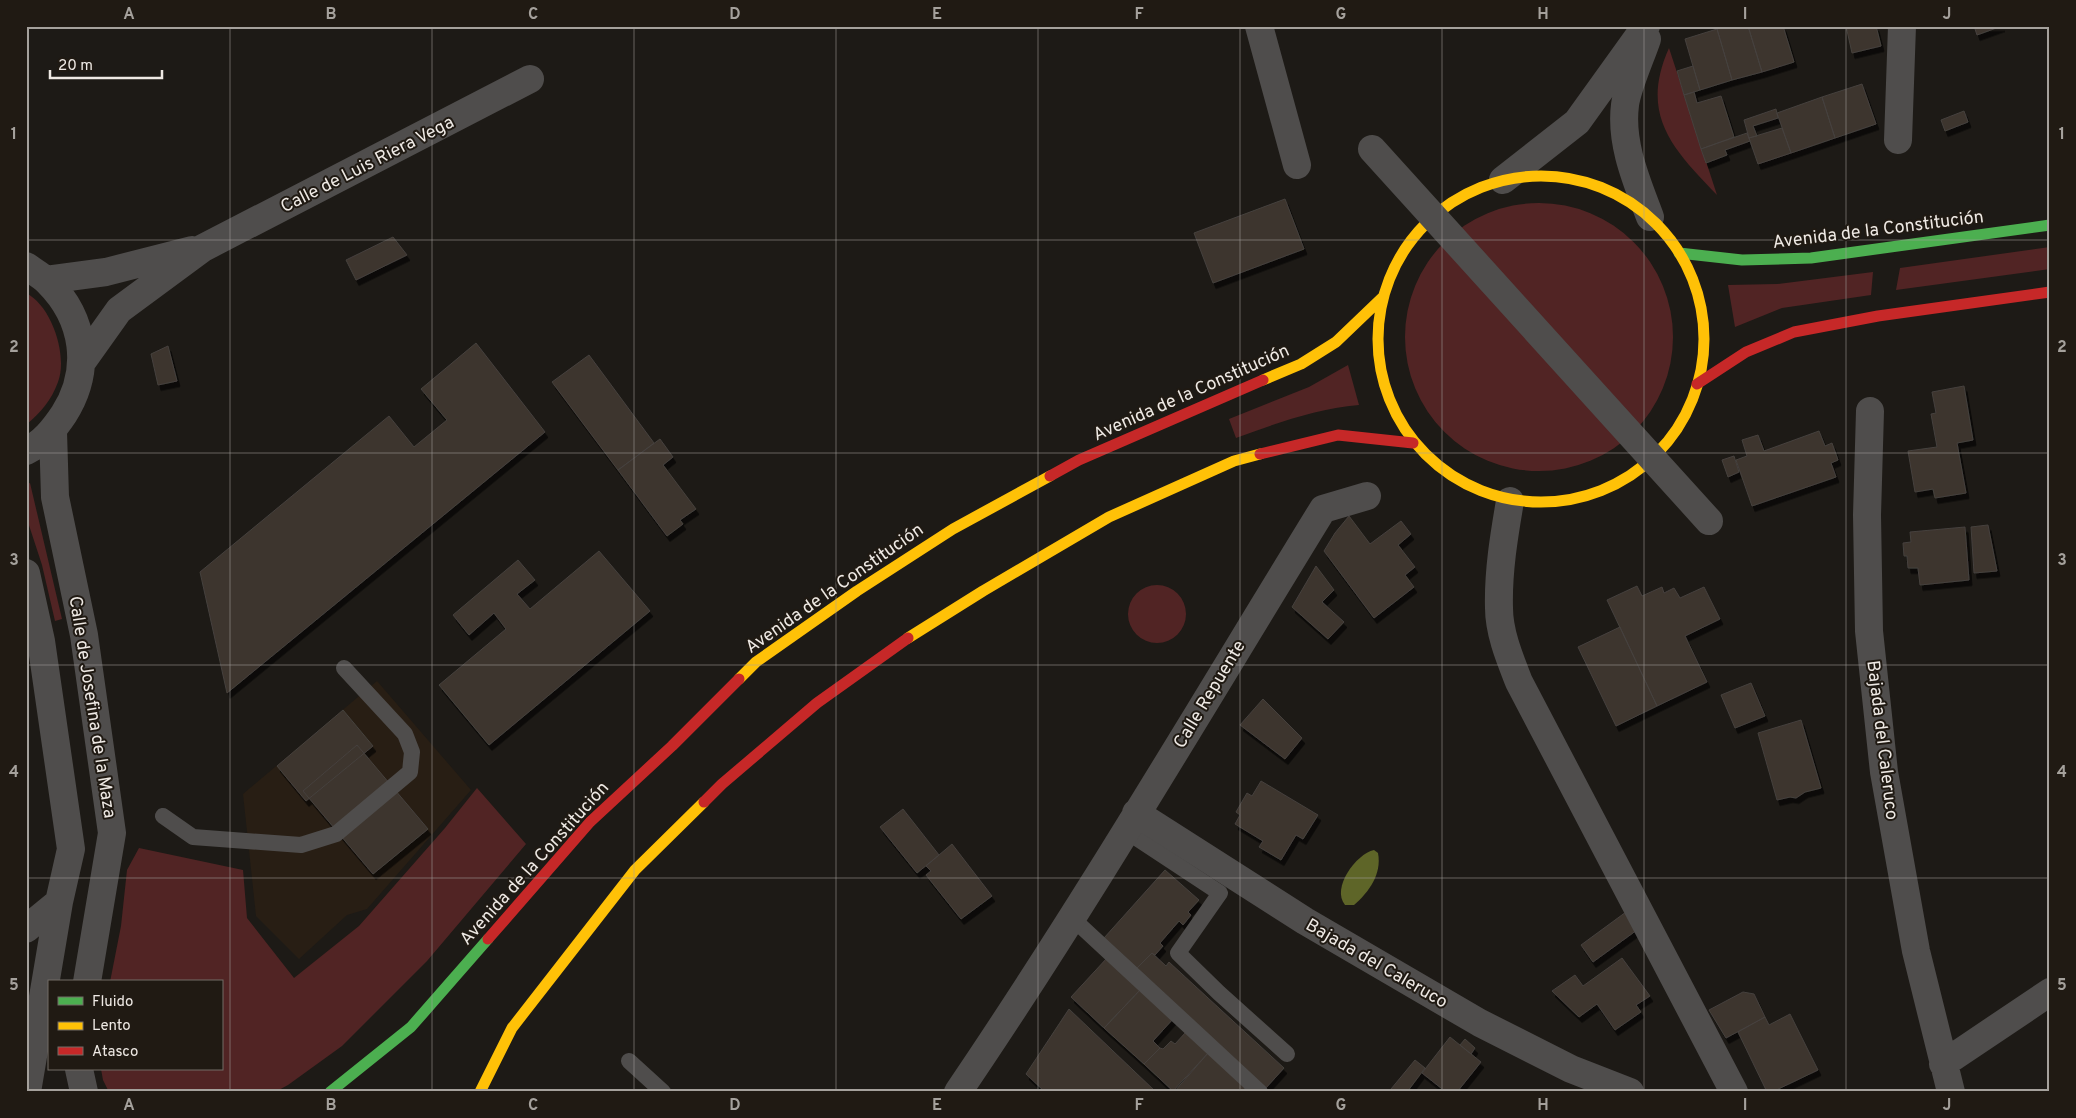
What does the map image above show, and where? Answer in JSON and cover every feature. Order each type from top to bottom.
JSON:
[{"type":"main road","points":[[1539,174],[1574,179],[1603,187],[1627,198],[1650,218],[1679,253],[1700,296],[1704,336],[1697,384],[1682,421],[1658,454],[1626,479],[1590,496],[1550,504],[1510,501],[1473,489],[1441,470],[1413,443],[1393,409],[1381,371],[1378,339],[1383,297],[1396,262],[1427,222],[1460,197],[1503,180],[1539,174]]},
{"type":"main road","name":"Avenida de la Constitución","points":[[1679,253],[1742,260],[1811,258],[2050,225]]},
{"type":"main road","points":[[1697,384],[1746,352],[1794,332],[1878,316],[2050,292]]},
{"type":"main road","name":"Avenida de la Constitución","points":[[330,1092],[411,1027],[590,822],[672,746],[756,662],[857,591],[953,528],[1080,460],[1301,364],[1336,342],[1383,297]]},
{"type":"main road","points":[[480,1092],[512,1028],[635,870],[730,778],[817,703],[902,642],[1109,517],[1234,461],[1338,435],[1413,443]]},
{"type":"street","points":[[1259,26],[1297,165]]},
{"type":"street","points":[[1503,180],[1577,122],[1646,26]]},
{"type":"street","points":[[1650,218],[1636,179],[1626,139],[1625,104],[1651,26]]},
{"type":"street","points":[[1898,140],[1902,26]]},
{"type":"street","name":"Calle de Luis Riera Vega","points":[[82,362],[119,310],[203,248],[530,79]]},
{"type":"street","points":[[1372,150],[1709,521]]},
{"type":"street","name":"Calle de Luis Riera Vega","points":[[36,273],[106,272],[203,248]]},
{"type":"street","points":[[26,451],[53,432],[74,399],[82,362],[80,339],[73,317],[62,297],[36,273]]},
{"type":"street","name":"Bajada del Caleruco","points":[[1870,411],[1867,515],[1869,631],[1884,772],[1916,951],[1951,1092]]},
{"type":"street","name":"Calle de Josefina de la Maza","points":[[53,432],[55,497],[84,635],[112,833],[87,980]]},
{"type":"street","name":"Calle Repuente","points":[[958,1092],[1131,822],[1323,509],[1367,496]]},
{"type":"street","points":[[1510,501],[1502,546],[1499,609],[1506,648],[1518,682],[1734,1092]]},
{"type":"street","points":[[26,574],[42,641],[71,849],[60,902],[35,993],[27,1092]]},
{"type":"street","name":"Bajada del Caleruco","points":[[1131,822],[1480,1023],[1571,1069],[1630,1092]]},
{"type":"street","points":[[26,929],[60,902]]},
{"type":"street","points":[[1943,1064],[2050,992]]},
{"type":"street","points":[[79,1070],[84,1092]]},
{"type":"lane","points":[[163,816],[193,837],[301,845],[336,834],[410,772],[412,752],[405,734],[344,668]]},
{"type":"lane","points":[[1131,822],[1220,893],[1178,953],[1287,1054]]},
{"type":"lane","points":[[1071,917],[1260,1092]]},
{"type":"lane","points":[[629,1061],[663,1092]]},
{"type":"shaded area","points":[[1669,48],[1717,195],[1675,146],[1665,129],[1659,112],[1658,93],[1661,72]]},
{"type":"shaded area","points":[[1526,203],[1552,203],[1578,208],[1590,213],[1614,225],[1634,242],[1651,262],[1668,298],[1673,324],[1673,350],[1668,376],[1651,412],[1634,432],[1614,449],[1578,466],[1552,471],[1526,471],[1500,466],[1464,449],[1435,422],[1427,412],[1410,376],[1405,350],[1405,324],[1410,298],[1427,262],[1454,233],[1464,225],[1500,208]]},
{"type":"shaded area","points":[[2050,247],[2050,269],[1896,290],[1900,268]]},
{"type":"shaded area","points":[[1873,272],[1871,295],[1782,308],[1735,327],[1728,285],[1777,284]]},
{"type":"shaded area","points":[[26,293],[35,299],[43,309],[56,333],[61,359],[61,371],[49,401],[26,425]]},
{"type":"shaded area","points":[[1348,365],[1359,405],[1312,413],[1236,438],[1229,419],[1309,387]]},
{"type":"shaded area","points":[[30,483],[62,619],[55,621],[42,565],[26,516],[26,484]]},
{"type":"shaded area","points":[[1157,585],[1168,587],[1181,598],[1186,614],[1184,625],[1173,638],[1157,643],[1146,641],[1133,630],[1128,614],[1130,603],[1141,590]]},
{"type":"shaded area","points":[[377,681],[471,790],[367,909],[347,915],[299,959],[256,916],[243,794]]},
{"type":"shaded area","points":[[477,788],[526,844],[427,961],[342,1046],[288,1085],[275,1092],[109,1092],[103,1080],[101,1070],[222,1070],[222,980],[110,980],[121,926],[127,870],[139,848],[243,870],[247,918],[294,978],[359,926],[445,828]]},
{"type":"shaded area","points":[[1374,850],[1378,853],[1379,861],[1373,882],[1354,905],[1345,905],[1341,898],[1343,881],[1360,858]]},
{"type":"building","points":[[1726,26],[1748,26],[1762,72],[1732,80],[1717,29]]},
{"type":"building","points":[[1748,26],[1783,26],[1794,62],[1762,72]]},
{"type":"building","points":[[1846,26],[1876,26],[1881,46],[1852,53]]},
{"type":"building","points":[[1974,26],[2002,26],[1977,35]]},
{"type":"building","points":[[1717,29],[1732,80],[1700,90],[1685,39]]},
{"type":"building","points":[[1693,66],[1700,90],[1684,95],[1677,71]]},
{"type":"building","points":[[1862,84],[1876,124],[1835,138],[1822,97]]},
{"type":"building","points":[[1694,92],[1697,103],[1721,96],[1734,137],[1701,149],[1684,95]]},
{"type":"building","points":[[1822,97],[1835,138],[1791,153],[1777,113]]},
{"type":"building","points":[[1776,109],[1778,118],[1753,126],[1757,136],[1749,138],[1744,120]]},
{"type":"building","points":[[1964,111],[1968,122],[1945,131],[1941,120]]},
{"type":"building","points":[[1782,128],[1791,153],[1758,164],[1749,138]]},
{"type":"building","points":[[1747,133],[1750,141],[1725,150],[1727,155],[1706,163],[1701,149]]},
{"type":"building","points":[[1285,199],[1304,249],[1213,283],[1194,233]]},
{"type":"building","points":[[393,237],[407,255],[356,280],[346,260]]},
{"type":"building","points":[[476,343],[545,432],[227,693],[200,572],[389,416],[414,447],[447,420],[421,389]]},
{"type":"building","points":[[168,346],[177,381],[158,385],[151,354]]},
{"type":"building","points":[[589,355],[654,443],[618,470],[552,382]]},
{"type":"building","points":[[1964,386],[1973,440],[1957,443],[1966,493],[1935,498],[1933,489],[1915,492],[1908,451],[1937,447],[1931,414],[1936,413],[1932,392]]},
{"type":"building","points":[[1819,431],[1825,446],[1832,443],[1838,460],[1831,463],[1836,477],[1752,506],[1736,460],[1747,456],[1742,440],[1758,435],[1764,451]]},
{"type":"building","points":[[660,439],[673,457],[663,465],[696,509],[680,520],[683,524],[667,536],[618,470]]},
{"type":"building","points":[[1734,456],[1739,472],[1728,477],[1722,460]]},
{"type":"building","points":[[1349,516],[1370,544],[1401,521],[1411,534],[1398,545],[1415,567],[1405,575],[1414,587],[1374,618],[1324,551],[1335,533]]},
{"type":"building","points":[[1988,525],[1997,571],[1974,573],[1971,527]]},
{"type":"building","points":[[1965,527],[1969,580],[1920,585],[1918,568],[1908,568],[1907,556],[1904,556],[1903,543],[1911,542],[1910,532]]},
{"type":"building","points":[[599,551],[650,611],[489,745],[439,685],[506,629],[494,613],[469,635],[453,615],[518,560],[535,580],[517,594],[530,609]]},
{"type":"building","points":[[1316,566],[1334,590],[1322,602],[1344,622],[1328,639],[1292,607]]},
{"type":"building","points":[[1637,586],[1642,596],[1662,587],[1664,593],[1674,588],[1680,598],[1704,587],[1720,619],[1685,636],[1707,682],[1657,706],[1607,600]]},
{"type":"building","points":[[1620,627],[1657,706],[1616,726],[1578,647]]},
{"type":"building","points":[[1751,683],[1765,716],[1735,728],[1721,695]]},
{"type":"building","points":[[1263,699],[1302,738],[1285,759],[1240,725]]},
{"type":"building","points":[[343,710],[373,746],[306,801],[277,766]]},
{"type":"building","points":[[1801,720],[1821,788],[1805,792],[1796,798],[1790,797],[1777,800],[1758,733]]},
{"type":"building","points":[[357,745],[428,829],[373,874],[303,791]]},
{"type":"building","points":[[1261,781],[1318,815],[1303,839],[1296,835],[1281,860],[1259,847],[1263,841],[1235,824],[1240,815],[1236,812],[1247,793],[1252,796]]},
{"type":"building","points":[[903,809],[939,855],[917,873],[880,827]]},
{"type":"building","points":[[952,844],[992,896],[961,919],[926,875],[931,871],[926,866]]},
{"type":"building","points":[[1165,870],[1199,900],[1188,912],[1191,915],[1183,925],[1179,921],[1160,943],[1163,946],[1155,955],[1152,953],[1137,968],[1104,938]]},
{"type":"building","points":[[1626,912],[1637,930],[1593,962],[1581,945]]},
{"type":"building","points":[[1152,953],[1166,966],[1169,962],[1284,1068],[1265,1089],[1137,968]]},
{"type":"building","points":[[1107,958],[1141,989],[1104,1028],[1071,997]]},
{"type":"building","points":[[1622,958],[1650,996],[1636,1005],[1641,1012],[1615,1030],[1597,1004],[1579,1017],[1552,991],[1575,975],[1583,986]]},
{"type":"building","points":[[1141,989],[1173,1019],[1153,1041],[1160,1048],[1144,1064],[1104,1028]]},
{"type":"building","points":[[1743,992],[1754,994],[1765,1017],[1726,1038],[1709,1010]]},
{"type":"building","points":[[1069,1009],[1155,1091],[1045,1092],[1026,1074]]},
{"type":"building","points":[[1790,1014],[1818,1070],[1772,1092],[1767,1092],[1738,1032],[1765,1017],[1769,1025]]},
{"type":"building","points":[[1186,1032],[1209,1052],[1173,1091],[1144,1064],[1160,1048],[1163,1049],[1171,1041],[1175,1044]]},
{"type":"building","points":[[1450,1037],[1481,1062],[1457,1092],[1446,1092],[1422,1073]]},
{"type":"building","points":[[1465,1039],[1475,1048],[1471,1054],[1460,1045]]},
{"type":"building","points":[[1209,1052],[1246,1087],[1241,1092],[1174,1092]]},
{"type":"building","points":[[1415,1060],[1425,1068],[1407,1092],[1395,1092],[1391,1089]]},
{"type":"traffic: fast","points":[[1679,253],[1742,260],[1811,258],[2050,225]]},
{"type":"traffic: fast","points":[[330,1092],[411,1027],[488,939]]},
{"type":"traffic: slow","points":[[1541,176],[1573,179],[1603,188],[1632,203],[1656,224],[1677,248],[1692,277],[1701,307],[1704,339],[1701,371],[1692,401],[1677,430],[1656,454],[1632,475],[1603,490],[1573,499],[1541,502],[1509,499],[1479,490],[1450,475],[1426,454],[1405,430],[1390,401],[1381,371],[1378,339],[1381,307],[1390,277],[1405,248],[1426,224],[1450,203],[1479,188],[1509,179],[1541,176]]},
{"type":"traffic: slow","points":[[1263,380],[1301,364],[1336,342],[1383,297]]},
{"type":"traffic: slow","points":[[908,638],[983,591],[1109,517],[1234,461],[1260,454]]},
{"type":"traffic: slow","points":[[739,679],[756,662],[857,591],[953,529],[1050,476]]},
{"type":"traffic: slow","points":[[480,1092],[512,1028],[635,870],[704,802]]},
{"type":"traffic: jam","points":[[1697,384],[1746,352],[1794,332],[1878,316],[2050,292]]},
{"type":"traffic: jam","points":[[1050,476],[1079,460],[1263,380]]},
{"type":"traffic: jam","points":[[1260,454],[1338,435],[1413,443]]},
{"type":"traffic: jam","points":[[704,802],[722,784],[817,703],[908,638]]},
{"type":"traffic: jam","points":[[488,939],[590,822],[672,746],[739,679]]}]
